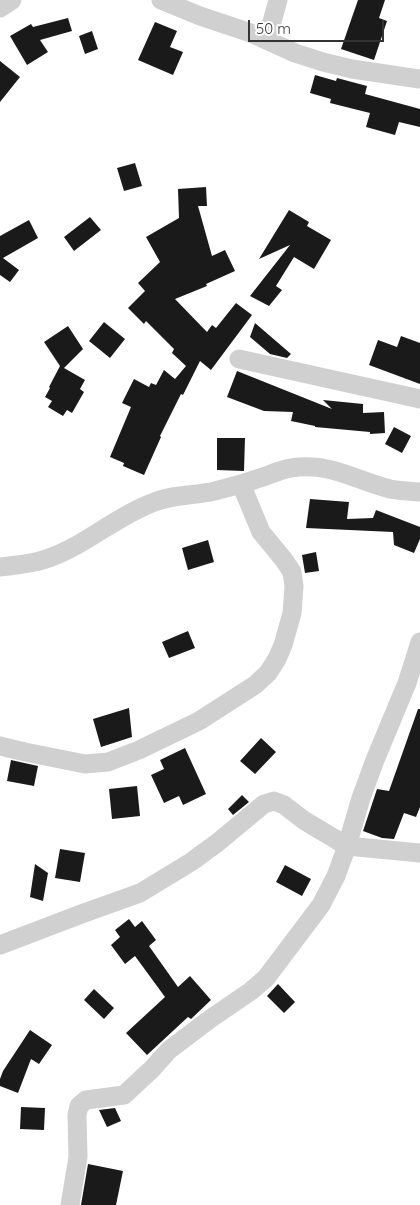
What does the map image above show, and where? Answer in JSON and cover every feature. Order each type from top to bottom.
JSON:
[{"type":"street","points":[[0,8],[12,0]]},
{"type":"street","points":[[161,0],[200,16],[251,33],[295,53],[323,62],[420,79]]},
{"type":"street","points":[[267,40],[278,0]]},
{"type":"street","points":[[238,359],[420,399]]},
{"type":"street","points":[[0,567],[48,559],[92,537],[131,512],[154,502],[212,492],[290,468],[320,467],[391,489],[420,492]]},
{"type":"street","points":[[0,746],[85,764],[108,762],[139,750],[199,720],[256,685],[268,673],[283,645],[292,613],[294,586],[292,572],[261,532],[241,484]]},
{"type":"street","points":[[70,1205],[78,1157],[77,1115],[80,1106],[86,1100],[124,1095],[169,1050],[251,991],[266,978],[321,905],[336,876],[348,846],[361,798],[378,751],[407,683],[420,642]]},
{"type":"street","points":[[0,945],[140,893],[191,862],[264,804],[274,801],[284,805],[305,821],[348,846],[420,853]]},
{"type":"building","points":[[358,0],[385,0],[379,18],[387,21],[374,60],[341,49]]},
{"type":"building","points":[[68,18],[72,31],[40,40],[48,52],[27,65],[10,36],[31,24],[33,27]]},
{"type":"building","points":[[155,22],[177,31],[170,47],[183,52],[173,75],[138,60]]},
{"type":"building","points":[[92,31],[98,49],[85,54],[79,36]]},
{"type":"building","points":[[0,61],[20,77],[0,102]]},
{"type":"building","points":[[315,75],[336,81],[337,78],[367,86],[365,94],[420,109],[420,127],[399,122],[395,135],[366,127],[370,113],[330,103],[331,99],[310,93]]},
{"type":"building","points":[[135,163],[142,186],[124,191],[117,168]]},
{"type":"building","points":[[206,187],[207,206],[198,206],[212,256],[225,250],[235,271],[206,284],[207,286],[175,299],[207,332],[212,325],[216,328],[236,303],[252,315],[211,370],[200,361],[160,436],[144,475],[123,466],[124,463],[110,457],[131,407],[122,403],[134,379],[149,387],[151,383],[156,385],[164,370],[175,379],[186,366],[172,353],[174,349],[146,321],[144,324],[128,308],[145,291],[138,283],[160,262],[146,237],[179,218],[178,189]]},
{"type":"building","points":[[289,210],[309,222],[307,226],[331,240],[314,269],[294,257],[276,286],[282,290],[269,306],[250,296],[290,245],[259,259]]},
{"type":"building","points":[[90,217],[101,230],[74,251],[64,237]]},
{"type":"building","points":[[29,220],[38,238],[3,258],[19,270],[10,282],[0,275],[0,236]]},
{"type":"building","points":[[104,322],[125,339],[110,358],[89,341]]},
{"type":"building","points":[[255,323],[291,354],[287,358],[270,354],[250,337]]},
{"type":"building","points":[[68,326],[83,349],[64,368],[85,380],[80,389],[84,392],[72,413],[67,410],[63,416],[48,407],[52,401],[45,397],[60,366],[44,342]]},
{"type":"building","points":[[401,336],[420,343],[420,384],[369,365],[378,340],[397,347]]},
{"type":"building","points":[[237,371],[332,409],[323,400],[363,404],[363,413],[384,412],[385,433],[370,434],[370,432],[315,427],[291,421],[293,412],[264,411],[227,397]]},
{"type":"building","points":[[394,427],[411,436],[402,453],[385,444]]},
{"type":"building","points":[[217,438],[245,438],[244,471],[217,470]]},
{"type":"building","points":[[310,499],[349,502],[347,519],[373,518],[376,510],[420,527],[420,539],[414,553],[394,545],[393,532],[306,528]]},
{"type":"building","points":[[208,540],[214,562],[188,570],[182,548]]},
{"type":"building","points":[[316,552],[319,571],[305,573],[302,555]]},
{"type":"building","points":[[188,631],[195,648],[169,658],[162,642]]},
{"type":"building","points":[[129,708],[132,737],[101,747],[93,719]]},
{"type":"building","points":[[418,709],[420,709],[420,807],[416,817],[404,813],[394,839],[382,838],[363,831],[377,789],[389,791]]},
{"type":"building","points":[[261,738],[276,752],[255,774],[240,761]]},
{"type":"building","points":[[185,748],[206,794],[183,805],[179,796],[164,803],[151,775],[164,769],[160,760]]},
{"type":"building","points":[[11,760],[38,766],[34,786],[7,781]]},
{"type":"building","points":[[137,786],[140,816],[112,819],[109,789]]},
{"type":"building","points":[[242,795],[249,802],[233,815],[228,809]]},
{"type":"building","points":[[60,849],[85,853],[80,882],[55,878]]},
{"type":"building","points":[[35,864],[48,873],[43,901],[30,897]]},
{"type":"building","points":[[285,865],[311,879],[302,896],[276,882]]},
{"type":"building","points":[[129,919],[135,927],[142,921],[156,940],[149,946],[178,987],[190,976],[211,1000],[191,1019],[188,1017],[147,1055],[126,1033],[165,997],[135,956],[125,964],[111,945],[120,937],[115,930]]},
{"type":"building","points":[[278,984],[295,1002],[284,1013],[267,996]]},
{"type":"building","points":[[94,989],[114,1008],[104,1019],[84,1000]]},
{"type":"building","points":[[30,1030],[52,1045],[39,1064],[31,1059],[18,1093],[0,1086],[0,1079],[3,1071]]},
{"type":"building","points":[[21,1107],[45,1108],[44,1130],[20,1129]]},
{"type":"building","points":[[115,1108],[121,1121],[107,1127],[99,1110]]},
{"type":"building","points":[[88,1164],[123,1171],[116,1205],[81,1205]]}]
